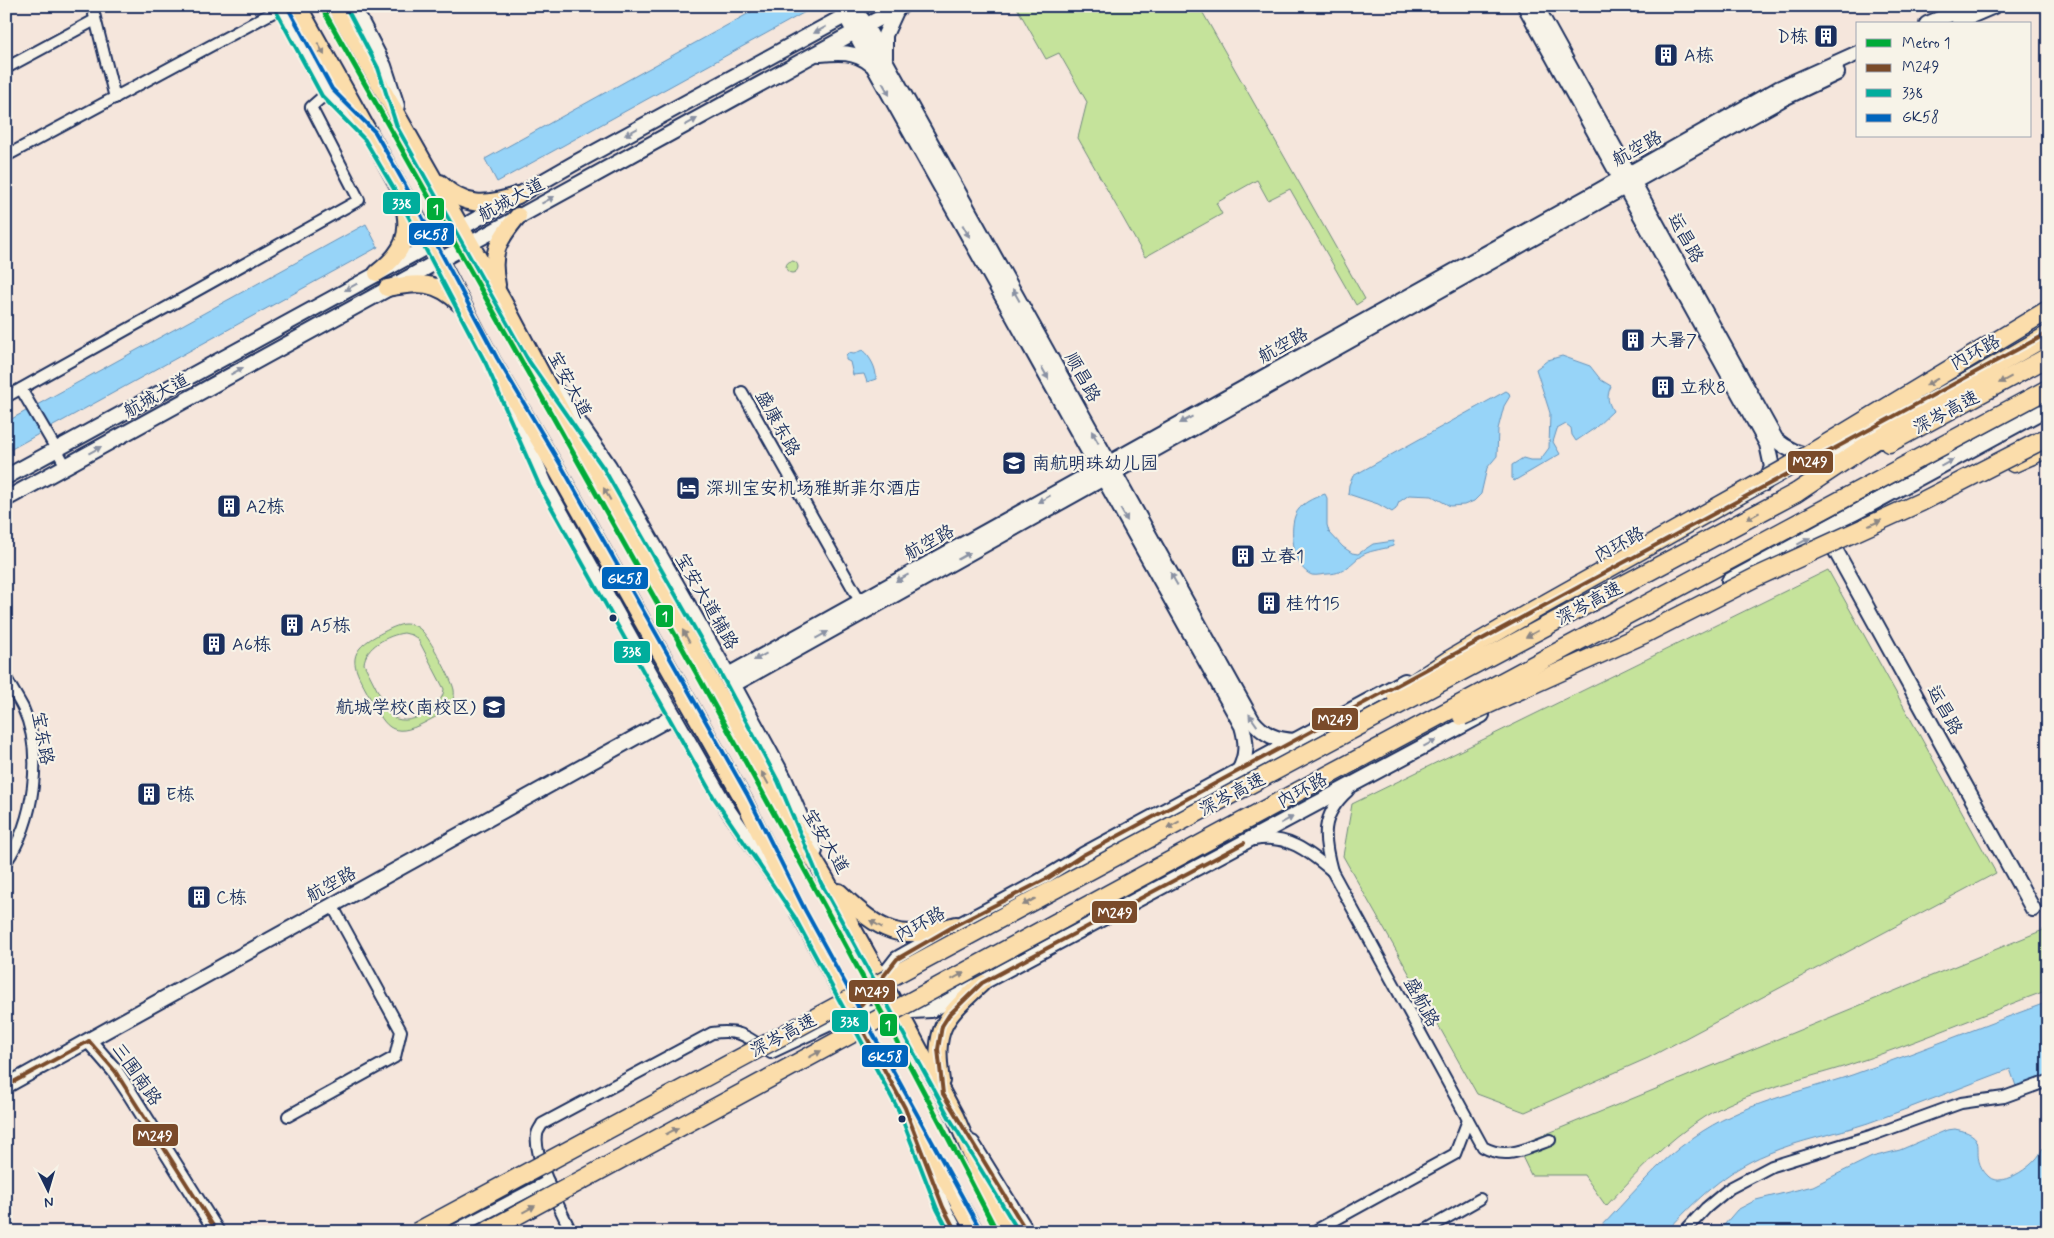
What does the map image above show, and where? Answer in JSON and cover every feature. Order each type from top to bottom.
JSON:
[{"type":"highway","points":[[1291,762],[1449,660],[1785,469],[2048,310]]},
{"type":"highway","points":[[1796,493],[1925,407],[2048,334]]},
{"type":"highway","name":"深岑高速","points":[[417,1232],[2048,357]]},
{"type":"highway","name":"深岑高速","points":[[486,1232],[1323,778],[2048,389]]},
{"type":"highway","points":[[1921,502],[2048,437]]},
{"type":"highway","points":[[1323,778],[1644,634],[1754,578],[1921,502],[2048,448]]},
{"type":"main road","points":[[298,6],[431,244],[492,361],[562,479],[743,799],[799,913],[904,1108],[974,1232]]},
{"type":"main road","name":"宝安大道","points":[[335,6],[504,303],[584,454],[770,787],[826,880],[899,1012],[955,1116],[991,1200],[1007,1232]]},
{"type":"main road","points":[[353,6],[384,66],[402,124]]},
{"type":"main road","name":"运昌路","points":[[1525,6],[1628,180],[1776,440],[1797,453],[1810,455],[1827,454]]},
{"type":"main road","name":"运昌路","points":[[1536,6],[1767,444],[1772,466],[1769,478],[1762,489]]},
{"type":"main road","points":[[1932,22],[1970,6]]},
{"type":"main road","points":[[1957,22],[1994,6]]},
{"type":"main road","points":[[281,7],[327,93],[370,136]]},
{"type":"main road","points":[[812,55],[851,54],[880,65],[888,25],[900,8]]},
{"type":"main road","name":"航城大道","points":[[6,499],[518,216],[900,8]]},
{"type":"main road","name":"航城大道","points":[[6,477],[461,228],[852,9]]},
{"type":"main road","name":"顺昌路","points":[[852,9],[860,29],[1107,471],[1252,720],[1269,736],[1281,740],[1294,741]]},
{"type":"main road","name":"航空路","points":[[1628,180],[1778,89],[1856,54]]},
{"type":"main road","name":"航空路","points":[[731,680],[1628,180],[1784,98],[1856,64]]},
{"type":"main road","points":[[428,170],[442,185],[455,195],[469,202],[490,203],[518,195]]},
{"type":"main road","points":[[377,273],[398,254],[405,239],[406,219],[399,186]]},
{"type":"main road","points":[[504,303],[497,284],[494,264],[495,253],[506,231],[518,216]]},
{"type":"main road","points":[[387,288],[416,283],[432,285],[458,302],[469,316]]},
{"type":"main road","name":"内环路","points":[[854,1014],[896,959],[956,925],[1048,878],[1083,855],[2048,334]]},
{"type":"main road","name":"宝安大道辅路","points":[[531,354],[609,466],[731,680],[788,787],[826,880]]},
{"type":"main road","points":[[492,361],[545,484],[674,716],[728,810],[799,913]]},
{"type":"main road","name":"内环路","points":[[854,1014],[931,1010],[1356,783],[2048,408]]},
{"type":"main road","name":"航空路","points":[[731,680],[860,601],[1107,471]]},
{"type":"main road","name":"顺昌路","points":[[1107,471],[1242,726],[1246,748],[1244,761],[1239,771]]},
{"type":"main road","name":"运昌路","points":[[1824,530],[2033,909]]},
{"type":"main road","name":"航空路","points":[[6,1086],[674,716]]},
{"type":"main road","points":[[826,880],[865,917],[886,929],[910,934],[924,934],[956,925]]},
{"type":"main road","points":[[943,1094],[938,1049],[942,1026],[949,1015],[982,983]]},
{"type":"main road","name":"三围南路","points":[[89,1041],[124,1085],[217,1232]]},
{"type":"main road","points":[[904,1108],[943,1207],[956,1232]]},
{"type":"main road","points":[[955,1116],[1027,1232]]},
{"type":"street","points":[[92,6],[115,98]]},
{"type":"street","points":[[6,156],[281,7]]},
{"type":"street","points":[[6,68],[95,20]]},
{"type":"street","points":[[6,397],[22,391],[359,200],[311,107],[327,93]]},
{"type":"street","points":[[22,391],[66,466]]},
{"type":"street","name":"盛康东路","points":[[742,392],[860,601]]},
{"type":"street","name":"宝东路","points":[[6,678],[23,709],[28,723],[33,752],[34,775],[26,819],[18,840],[6,862]]},
{"type":"street","points":[[1332,871],[1326,847],[1325,832],[1327,818],[1334,805],[1356,783]]},
{"type":"street","points":[[1244,843],[1264,838],[1292,842],[1310,852],[1332,871]]},
{"type":"street","name":"盛航路","points":[[1332,871],[1483,1147],[1493,1153],[1507,1154],[1550,1140]]},
{"type":"street","points":[[288,1116],[395,1057],[402,1031],[332,905]]},
{"type":"street","points":[[571,1232],[548,1181],[538,1151],[537,1134],[542,1124],[712,1033],[728,1031],[742,1033],[771,1053],[854,1014]]},
{"type":"street","points":[[1684,1232],[1706,1208],[1730,1188],[1772,1166],[1870,1136],[1961,1103],[2004,1097],[2048,1081]]},
{"type":"street","points":[[1313,1232],[1455,1154],[1468,1120]]},
{"type":"street","points":[[451,1232],[548,1181]]},
{"type":"street","points":[[1422,1232],[1480,1199]]},
{"type":"green space","points":[[1016,6],[1199,6],[1365,299],[1356,305],[1290,189],[1268,200],[1257,180],[1216,203],[1222,214],[1145,257],[1078,138],[1087,102],[1059,53],[1046,59]]},
{"type":"green space","points":[[790,261],[794,261],[798,267],[794,273],[790,273],[786,269],[786,265]]},
{"type":"green space","points":[[1828,570],[1996,873],[1648,1058],[1525,1112],[1477,1094],[1343,856],[1352,804]]},
{"type":"green space","points":[[400,625],[413,625],[424,634],[445,668],[453,685],[454,692],[451,704],[443,712],[414,728],[396,730],[390,727],[380,715],[356,670],[355,663],[359,649],[366,643],[376,636]],"holes":[[[404,633],[418,639],[444,689],[442,696],[431,710],[414,719],[397,719],[390,715],[364,664],[365,658],[373,647],[391,636]]]},
{"type":"green space","points":[[2048,928],[2048,990],[1897,1048],[1846,1066],[1755,1093],[1720,1108],[1690,1126],[1664,1147],[1606,1206],[1584,1175],[1531,1175],[1517,1146]]},
{"type":"water","points":[[762,6],[816,6],[497,182],[485,159]]},
{"type":"water","points":[[366,224],[378,247],[6,452],[6,422]]},
{"type":"water","points":[[862,350],[872,363],[876,375],[876,379],[867,382],[864,374],[853,375],[850,362],[846,360],[848,353],[854,354]]},
{"type":"water","points":[[1562,356],[1590,366],[1601,380],[1611,386],[1608,399],[1613,411],[1595,428],[1576,441],[1572,435],[1571,428],[1566,424],[1557,429],[1553,442],[1560,454],[1514,481],[1512,478],[1512,465],[1523,458],[1540,460],[1549,448],[1550,413],[1536,369],[1548,360]]},
{"type":"water","points":[[1506,391],[1510,396],[1504,406],[1498,429],[1497,456],[1487,468],[1481,494],[1474,501],[1464,505],[1450,506],[1432,496],[1409,495],[1399,502],[1396,509],[1392,512],[1378,504],[1348,494],[1353,476]]},
{"type":"water","points":[[1325,494],[1327,498],[1327,525],[1329,532],[1343,547],[1352,553],[1358,554],[1373,544],[1394,541],[1393,546],[1364,554],[1340,572],[1312,575],[1306,571],[1297,558],[1293,540],[1293,523],[1297,512],[1303,505]]},
{"type":"water","points":[[2048,1002],[2048,1076],[2016,1086],[2010,1069],[1868,1123],[1767,1154],[1738,1169],[1712,1187],[1666,1232],[1596,1232],[1667,1158],[1712,1125],[1751,1107],[1852,1075]]},
{"type":"water","points":[[1955,1129],[1967,1132],[1974,1137],[1977,1142],[1982,1169],[1989,1177],[1995,1180],[2002,1180],[2019,1173],[2034,1161],[2042,1149],[2048,1147],[2048,1232],[1718,1232],[1737,1210],[1756,1200],[1813,1186],[1872,1157],[1900,1150],[1947,1130]]},
{"type":"metro line","name":"1","points":[[321,6],[665,616],[833,923],[997,1232]]},
{"type":"transit line","name":"GK58","points":[[287,6],[332,89],[375,132],[404,183],[497,358],[562,467],[748,796],[805,910],[980,1229]]},
{"type":"transit line","name":"338","points":[[275,9],[322,96],[365,140],[394,189],[486,364],[540,487],[714,798],[794,916],[899,1111],[937,1209],[949,1232]]},
{"type":"transit line","name":"338","points":[[347,9],[378,68],[397,127],[526,357],[604,469],[723,678],[778,781],[821,883],[950,1119],[1019,1232]]},
{"type":"transit line","name":"M249","points":[[956,1232],[943,1207],[905,1108],[854,1014],[897,959],[956,925],[1048,878],[1083,855],[2048,333]]},
{"type":"transit line","name":"M249","points":[[1027,1232],[943,1094],[938,1049],[942,1026],[949,1015],[982,983],[1244,843]]},
{"type":"transit line","name":"M249","points":[[89,1041],[115,1071],[217,1232]]},
{"type":"transit line","name":"M249","points":[[6,1086],[89,1041]]},
{"type":"place","name":"D栋","points":[[1826,36]]},
{"type":"place","name":"A栋","points":[[1666,55]]},
{"type":"place","name":"大暑7","points":[[1633,340]]},
{"type":"place","name":"立秋8","points":[[1663,387]]},
{"type":"place","name":"南航明珠幼儿园","points":[[1014,463]]},
{"type":"place","name":"深圳宝安机场雅斯菲尔酒店","points":[[688,488]]},
{"type":"place","name":"A2栋","points":[[229,506]]},
{"type":"place","name":"立春1","points":[[1243,556]]},
{"type":"place","name":"桂竹15","points":[[1269,603]]},
{"type":"place","name":"A5栋","points":[[292,625]]},
{"type":"place","name":"A6栋","points":[[214,644]]},
{"type":"place","name":"航城学校(南校区)","points":[[494,707]]},
{"type":"place","name":"E栋","points":[[149,794]]},
{"type":"place","name":"C栋","points":[[199,897]]}]
